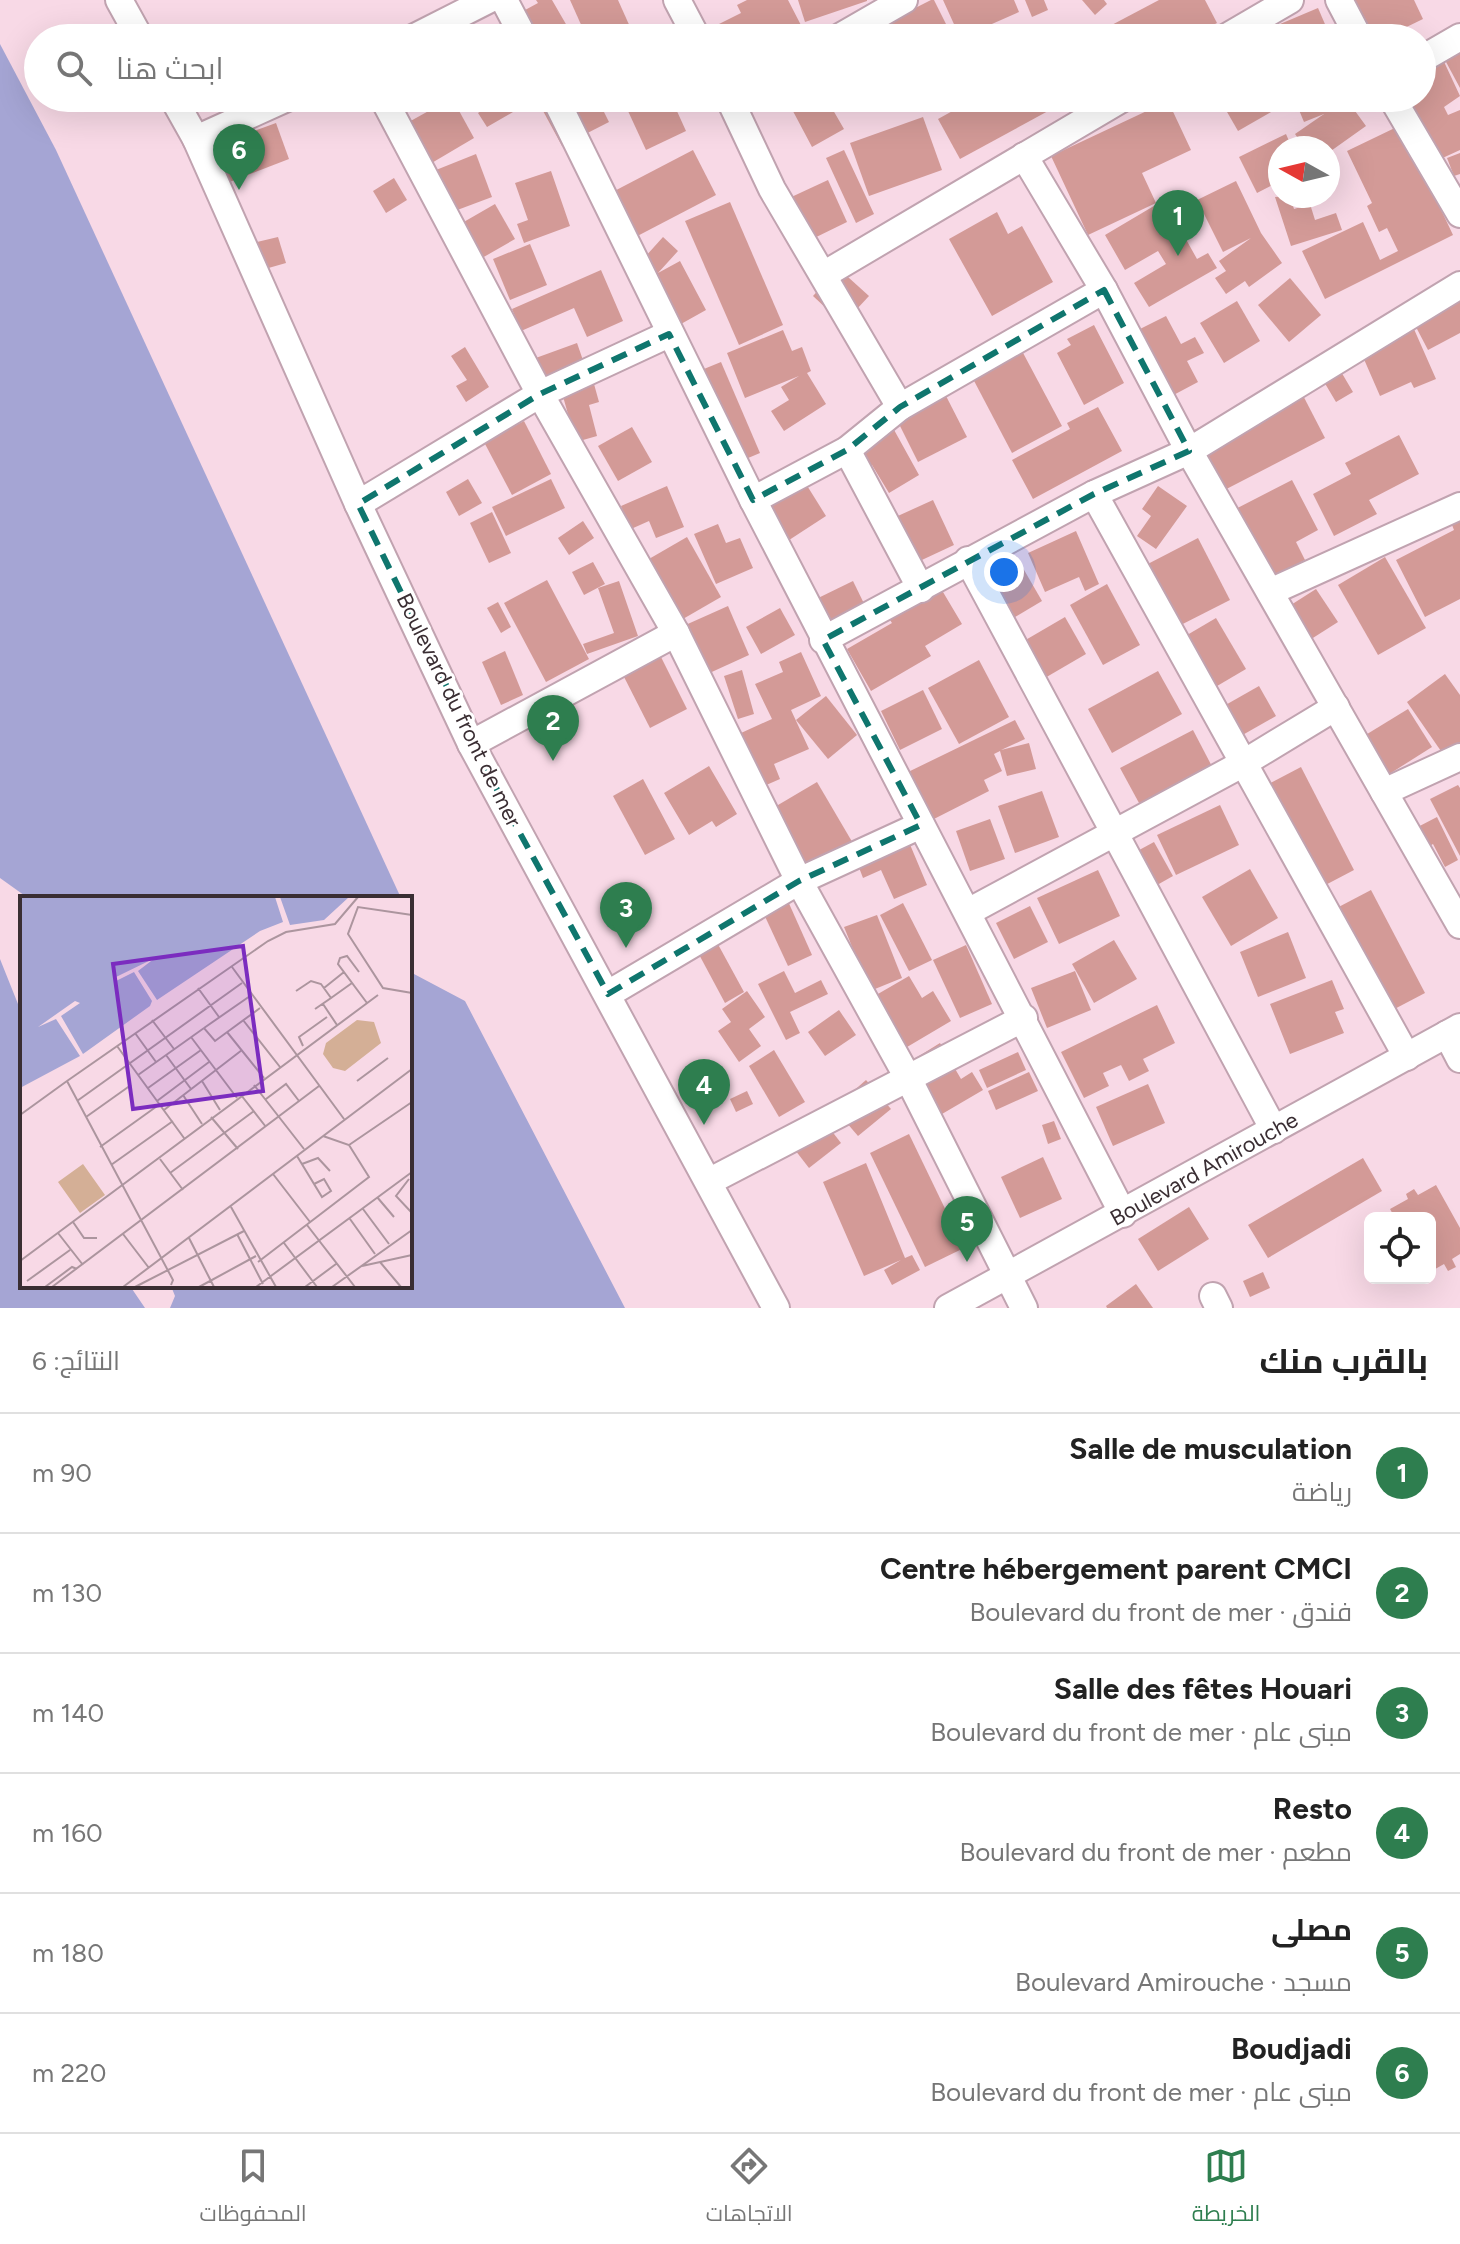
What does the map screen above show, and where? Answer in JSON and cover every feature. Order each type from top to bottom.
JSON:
[{"type":"street","points":[[119,0],[132,24]]},
{"type":"street","points":[[441,24],[488,0]]},
{"type":"street","points":[[504,0],[517,24]]},
{"type":"street","points":[[677,0],[690,24]]},
{"type":"street","points":[[862,24],[904,0]]},
{"type":"street","points":[[1249,24],[1290,0]]},
{"type":"street","points":[[1339,0],[1352,24]]},
{"type":"street","points":[[1436,51],[1460,37]]},
{"type":"street","name":"Boulevard du front de mer","points":[[181,112],[196,139],[358,504],[471,744],[776,1308]]},
{"type":"street","points":[[196,139],[256,112]]},
{"type":"street","points":[[390,112],[540,394],[676,633],[799,881],[908,1078],[1024,1308]]},
{"type":"street","points":[[562,112],[823,640],[1024,1018],[1123,1214]]},
{"type":"street","points":[[737,112],[772,189],[825,274],[900,407]]},
{"type":"street","points":[[825,274],[1099,112]]},
{"type":"street","points":[[1400,112],[1460,214]]},
{"type":"street","points":[[1024,156],[1104,290],[1189,451],[1460,925]]},
{"type":"street","points":[[823,640],[1094,494],[1189,451],[1460,285]]},
{"type":"street","points":[[753,500],[847,450],[900,407],[1104,290]]},
{"type":"street","points":[[358,504],[540,394],[669,334]]},
{"type":"street","points":[[847,450],[921,589]]},
{"type":"street","points":[[1094,494],[1407,1057]]},
{"type":"street","points":[[1270,592],[1460,506]]},
{"type":"street","points":[[968,560],[1274,1130]]},
{"type":"street","points":[[471,744],[676,633]]},
{"type":"street","points":[[968,912],[1242,764],[1336,707]]},
{"type":"street","points":[[1384,792],[1460,757]]},
{"type":"street","points":[[608,994],[799,881],[921,825]]},
{"type":"street","points":[[710,1181],[1024,1018]]},
{"type":"street","points":[[1453,1031],[1460,1059]]},
{"type":"street","name":"Boulevard Amirouche","points":[[948,1308],[1453,1031]]},
{"type":"highlighted area","points":[[1104,290],[1189,451],[1094,494],[823,640],[921,825],[799,881],[608,994],[504,804],[358,504],[540,394],[669,334],[753,500],[847,450],[900,407]]},
{"type":"water","points":[[0,44],[24,89],[24,112],[36,112],[56,150],[400,896],[25,896],[0,878]]},
{"type":"water","points":[[0,959],[20,1009],[20,1288],[131,1288],[145,1308],[0,1308]]},
{"type":"water","points":[[412,975],[465,1001],[625,1308],[170,1308],[175,1296],[172,1288],[412,1288]]},
{"type":"building","points":[[536,0],[552,0],[566,24],[504,24],[503,22],[538,3]]},
{"type":"building","points":[[570,0],[618,0],[629,24],[581,24]]},
{"type":"building","points":[[747,0],[788,0],[800,24],[719,24],[741,13],[737,5]]},
{"type":"building","points":[[798,0],[867,0],[867,1],[805,22]]},
{"type":"building","points":[[934,0],[946,24],[884,24]]},
{"type":"building","points":[[943,0],[1014,0],[1019,12],[992,24],[954,24]]},
{"type":"building","points":[[1025,0],[1044,0],[1048,10],[1032,17]]},
{"type":"building","points":[[1082,0],[1104,0],[1107,4],[1095,15]]},
{"type":"building","points":[[1159,0],[1205,0],[1217,23],[1215,24],[1114,24]]},
{"type":"building","points":[[1347,0],[1414,0],[1423,19],[1413,24],[1358,24]]},
{"type":"building","points":[[1318,8],[1325,24],[1280,24]]},
{"type":"building","points":[[459,18],[462,24],[448,24]]},
{"type":"building","points":[[1460,35],[1460,88],[1438,47]]},
{"type":"building","points":[[1439,51],[1460,96],[1444,107],[1448,115],[1460,110],[1460,150],[1436,161],[1413,112],[1436,112],[1436,52]]},
{"type":"building","points":[[427,112],[460,112],[474,138],[430,164],[407,123]]},
{"type":"building","points":[[480,112],[513,112],[487,127]]},
{"type":"building","points":[[544,112],[604,112],[609,122],[562,146]]},
{"type":"building","points":[[628,112],[677,112],[686,131],[646,150]]},
{"type":"building","points":[[793,112],[834,112],[844,129],[812,147]]},
{"type":"building","points":[[951,112],[1046,112],[960,159],[938,119]]},
{"type":"building","points":[[1145,112],[1173,112],[1191,150],[1142,173],[1156,203],[1088,235],[1051,156]]},
{"type":"building","points":[[1227,112],[1271,112],[1238,131]]},
{"type":"building","points":[[1300,112],[1356,112],[1366,126],[1340,144],[1340,136],[1296,136],[1295,134],[1324,114],[1304,122]]},
{"type":"building","points":[[923,117],[942,170],[869,196],[850,143]]},
{"type":"building","points":[[276,123],[289,159],[227,183],[213,146]]},
{"type":"building","points":[[1401,125],[1453,235],[1325,299],[1302,251],[1363,222],[1380,260],[1398,251],[1387,228],[1379,232],[1367,206],[1372,203],[1347,151]]},
{"type":"building","points":[[1268,143],[1268,187],[1257,193],[1239,157]]},
{"type":"building","points":[[693,150],[716,195],[624,243],[601,198]]},
{"type":"building","points":[[844,150],[874,214],[856,223],[826,158]]},
{"type":"building","points":[[1460,153],[1460,174],[1454,176],[1447,158]]},
{"type":"building","points":[[476,154],[492,197],[452,212],[436,170]]},
{"type":"building","points":[[551,171],[570,226],[524,243],[517,224],[528,220],[515,183]]},
{"type":"building","points":[[394,178],[407,200],[386,213],[373,191]]},
{"type":"building","points":[[828,180],[847,222],[802,244],[772,206]]},
{"type":"building","points":[[1236,181],[1261,233],[1282,263],[1249,287],[1245,281],[1226,294],[1215,278],[1226,271],[1219,261],[1251,238],[1223,252],[1197,200]]},
{"type":"building","points":[[1164,200],[1197,259],[1208,253],[1217,268],[1149,307],[1134,283],[1166,264],[1158,251],[1125,270],[1105,235]]},
{"type":"building","points":[[730,202],[783,325],[739,345],[685,221]]},
{"type":"building","points":[[495,204],[515,239],[482,258],[462,223]]},
{"type":"building","points":[[1279,208],[1311,208],[1315,220],[1336,213],[1342,230],[1291,246]]},
{"type":"building","points":[[997,212],[1008,234],[1022,226],[1053,282],[992,316],[949,239]]},
{"type":"building","points":[[278,237],[286,263],[265,269],[257,242]]},
{"type":"building","points":[[663,237],[678,251],[658,273],[680,261],[706,310],[672,329],[636,267]]},
{"type":"building","points":[[530,244],[547,285],[510,300],[493,259]]},
{"type":"building","points":[[838,268],[869,296],[843,324],[813,296]]},
{"type":"building","points":[[601,270],[623,321],[587,337],[574,308],[521,331],[512,309]]},
{"type":"building","points":[[1460,273],[1460,333],[1428,350],[1404,304]]},
{"type":"building","points":[[1290,278],[1321,315],[1289,342],[1258,305]]},
{"type":"building","points":[[1237,301],[1260,341],[1224,363],[1200,323]]},
{"type":"building","points":[[1406,311],[1436,379],[1414,388],[1411,382],[1380,396],[1353,334]]},
{"type":"building","points":[[1166,316],[1181,344],[1195,337],[1204,353],[1187,361],[1198,382],[1166,399],[1132,333]]},
{"type":"building","points":[[1094,325],[1124,383],[1084,405],[1057,353],[1071,345],[1067,339]]},
{"type":"building","points":[[783,330],[792,351],[802,347],[811,371],[807,373],[826,404],[784,431],[771,411],[789,400],[781,387],[799,376],[745,398],[727,353]]},
{"type":"building","points":[[1340,342],[1352,363],[1340,370],[1353,392],[1336,402],[1311,360]]},
{"type":"building","points":[[577,343],[585,366],[541,382],[533,359]]},
{"type":"building","points":[[465,347],[489,387],[466,402],[456,386],[467,380],[451,356]]},
{"type":"building","points":[[1022,351],[1062,426],[1012,453],[972,377]]},
{"type":"building","points":[[721,362],[760,453],[741,461],[682,378]]},
{"type":"building","points":[[1295,380],[1325,438],[1209,498],[1178,438]]},
{"type":"building","points":[[594,384],[599,402],[589,405],[597,436],[576,442],[562,393]]},
{"type":"building","points":[[945,394],[967,437],[918,462],[896,418]]},
{"type":"building","points":[[1098,407],[1122,451],[1033,499],[1012,460],[1070,429],[1067,423]]},
{"type":"building","points":[[524,421],[551,474],[512,495],[484,442]]},
{"type":"building","points":[[632,427],[652,462],[618,481],[598,446]]},
{"type":"building","points":[[893,428],[919,475],[889,493],[872,465],[855,475],[844,457]]},
{"type":"building","points":[[1399,435],[1419,474],[1369,500],[1377,514],[1334,536],[1313,494],[1351,474],[1345,463]]},
{"type":"building","points":[[796,468],[826,516],[783,544],[758,505]]},
{"type":"building","points":[[468,479],[482,503],[459,516],[446,492]]},
{"type":"building","points":[[551,479],[565,508],[506,536],[492,507]]},
{"type":"building","points":[[1292,480],[1318,530],[1296,542],[1305,560],[1255,586],[1220,517]]},
{"type":"building","points":[[667,486],[684,527],[656,538],[649,521],[631,529],[621,506]]},
{"type":"building","points":[[1158,486],[1187,506],[1156,549],[1137,536],[1151,516],[1142,509]]},
{"type":"building","points":[[933,500],[954,545],[909,566],[889,520]]},
{"type":"building","points":[[492,512],[511,553],[489,563],[470,523]]},
{"type":"building","points":[[1460,520],[1460,599],[1425,617],[1396,560],[1454,530],[1452,525]]},
{"type":"building","points":[[583,521],[594,538],[569,555],[558,538]]},
{"type":"building","points":[[718,524],[726,543],[740,538],[753,568],[716,584],[694,534]]},
{"type":"building","points":[[1076,531],[1099,584],[1085,591],[1079,577],[1045,592],[1028,553]]},
{"type":"building","points":[[687,537],[721,597],[676,623],[642,563]]},
{"type":"building","points":[[1198,538],[1230,600],[1165,633],[1142,567]]},
{"type":"building","points":[[1016,556],[1042,601],[1005,623],[979,578]]},
{"type":"building","points":[[1385,557],[1426,628],[1378,655],[1338,585]]},
{"type":"building","points":[[593,562],[605,584],[584,595],[572,572]]},
{"type":"building","points":[[547,580],[589,659],[546,682],[504,603]]},
{"type":"building","points":[[619,581],[638,636],[587,654],[583,644],[614,633],[598,588]]},
{"type":"building","points":[[853,581],[873,622],[832,642],[812,601]]},
{"type":"building","points":[[1107,584],[1140,645],[1103,665],[1070,605]]},
{"type":"building","points":[[940,587],[962,624],[925,646],[931,656],[871,691],[847,649],[892,623],[888,617]]},
{"type":"building","points":[[1316,589],[1338,622],[1305,643],[1283,610]]},
{"type":"building","points":[[498,602],[511,627],[501,633],[487,608]]},
{"type":"building","points":[[728,606],[749,655],[703,676],[681,627]]},
{"type":"building","points":[[780,608],[795,635],[761,654],[746,627]]},
{"type":"building","points":[[1065,617],[1086,654],[1038,682],[1017,645]]},
{"type":"building","points":[[1216,618],[1246,669],[1212,689],[1182,638]]},
{"type":"building","points":[[505,651],[523,695],[501,705],[482,662]]},
{"type":"building","points":[[801,652],[821,696],[791,710],[809,749],[774,764],[780,779],[764,786],[741,733],[772,719],[755,684],[783,672],[779,662]]},
{"type":"building","points":[[659,653],[687,709],[650,728],[621,671]]},
{"type":"building","points":[[979,660],[1009,717],[959,744],[928,688]]},
{"type":"building","points":[[742,670],[754,714],[738,719],[724,676]]},
{"type":"building","points":[[1158,671],[1182,714],[1112,753],[1088,709]]},
{"type":"building","points":[[1445,674],[1460,695],[1460,742],[1443,754],[1407,702]]},
{"type":"building","points":[[1259,686],[1276,716],[1239,737],[1222,707]]},
{"type":"building","points":[[923,690],[942,729],[900,750],[881,711]]},
{"type":"building","points":[[826,696],[857,735],[828,759],[796,720]]},
{"type":"building","points":[[1408,709],[1432,747],[1383,778],[1359,739]]},
{"type":"building","points":[[1015,720],[1025,739],[1001,750],[1029,743],[1036,769],[1007,776],[1000,751],[994,754],[1002,771],[984,780],[989,791],[930,821],[906,773]]},
{"type":"building","points":[[1193,730],[1217,776],[1145,814],[1120,768]]},
{"type":"building","points":[[709,766],[737,814],[716,827],[712,821],[689,835],[664,793]]},
{"type":"building","points":[[1301,767],[1354,870],[1314,891],[1261,788]]},
{"type":"building","points":[[643,779],[675,839],[645,855],[613,796]]},
{"type":"building","points":[[817,782],[854,845],[810,872],[773,808]]},
{"type":"building","points":[[1458,785],[1460,788],[1460,856],[1430,799]]},
{"type":"building","points":[[1042,791],[1059,837],[1015,853],[998,806]]},
{"type":"building","points":[[1220,805],[1239,845],[1176,875],[1157,835]]},
{"type":"building","points":[[1437,817],[1458,860],[1445,867],[1433,844],[1421,851],[1410,831]]},
{"type":"building","points":[[990,819],[1005,859],[970,871],[956,831]]},
{"type":"building","points":[[906,835],[927,885],[894,899],[881,870],[863,878],[855,857]]},
{"type":"building","points":[[1154,842],[1173,876],[1150,889],[1130,855]]},
{"type":"building","points":[[1250,869],[1278,918],[1231,946],[1202,897]]},
{"type":"building","points":[[1098,870],[1120,916],[1059,944],[1037,898]]},
{"type":"building","points":[[1371,890],[1425,993],[1385,1014],[1331,911]]},
{"type":"building","points":[[787,899],[812,955],[788,966],[762,910]]},
{"type":"building","points":[[903,903],[932,960],[909,971],[880,915]]},
{"type":"building","points":[[1030,906],[1048,942],[1014,959],[996,923]]},
{"type":"building","points":[[877,915],[902,978],[870,991],[844,927]]},
{"type":"building","points":[[1288,932],[1306,978],[1258,997],[1240,952]]},
{"type":"building","points":[[714,937],[744,992],[725,1003],[695,947]]},
{"type":"building","points":[[1114,940],[1137,979],[1094,1003],[1072,964]]},
{"type":"building","points":[[966,945],[992,1004],[960,1018],[933,960]]},
{"type":"building","points":[[784,971],[795,993],[821,980],[828,994],[790,1012],[800,1033],[786,1040],[758,984]]},
{"type":"building","points":[[1075,971],[1091,1010],[1047,1028],[1031,988]]},
{"type":"building","points":[[909,976],[922,998],[933,991],[951,1021],[902,1050],[871,998]]},
{"type":"building","points":[[1332,980],[1344,1009],[1335,1012],[1344,1033],[1290,1054],[1270,1004]]},
{"type":"building","points":[[747,991],[765,1017],[749,1029],[761,1046],[739,1062],[718,1031],[731,1022],[722,1009]]},
{"type":"building","points":[[1157,1005],[1175,1043],[1143,1059],[1149,1071],[1129,1081],[1121,1065],[1103,1073],[1109,1086],[1084,1098],[1061,1052]]},
{"type":"building","points":[[839,1010],[856,1035],[825,1056],[808,1032]]},
{"type":"building","points":[[940,1043],[961,1079],[972,1072],[983,1090],[942,1114],[911,1061]]},
{"type":"building","points":[[774,1050],[805,1102],[779,1117],[749,1066]]},
{"type":"building","points":[[1018,1052],[1026,1070],[987,1088],[979,1070]]},
{"type":"building","points":[[1029,1072],[1038,1091],[996,1110],[988,1091]]},
{"type":"building","points":[[866,1080],[891,1109],[858,1136],[834,1108]]},
{"type":"building","points":[[1148,1084],[1165,1123],[1113,1146],[1096,1107]]},
{"type":"building","points":[[747,1091],[753,1104],[736,1112],[730,1099]]},
{"type":"building","points":[[817,1112],[841,1143],[809,1168],[785,1137]]},
{"type":"building","points":[[1054,1121],[1061,1139],[1048,1144],[1042,1125]]},
{"type":"building","points":[[909,1134],[964,1248],[925,1267],[870,1153]]},
{"type":"building","points":[[1043,1157],[1062,1199],[1020,1218],[1001,1177]]},
{"type":"building","points":[[1363,1158],[1382,1191],[1268,1258],[1248,1225]]},
{"type":"building","points":[[866,1163],[905,1258],[912,1255],[920,1270],[892,1285],[884,1270],[901,1260],[864,1276],[823,1182]]},
{"type":"building","points":[[1436,1185],[1460,1228],[1460,1254],[1452,1259],[1456,1267],[1448,1271],[1444,1264],[1436,1269],[1436,1212],[1392,1212],[1390,1209],[1408,1199],[1406,1194],[1414,1189],[1418,1195]]},
{"type":"building","points":[[1189,1207],[1209,1239],[1158,1271],[1138,1239]]},
{"type":"building","points":[[1263,1272],[1270,1288],[1250,1297],[1243,1281]]},
{"type":"building","points":[[1136,1284],[1153,1308],[1107,1308],[1106,1306]]},
{"type":"place","name":"Boudjadi","points":[[239,190]]},
{"type":"place","name":"Salle de musculation","points":[[1178,256]]},
{"type":"place","name":"Centre hébergement parent CMCI","points":[[553,761]]},
{"type":"place","name":"Salle des fêtes Houari","points":[[626,948]]},
{"type":"place","name":"Resto","points":[[704,1125]]},
{"type":"place","name":"مصلى","points":[[967,1262]]}]
